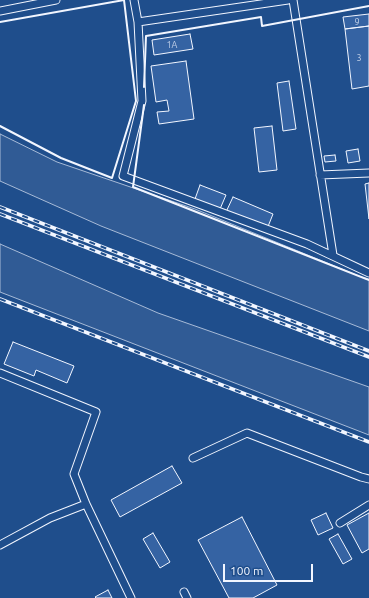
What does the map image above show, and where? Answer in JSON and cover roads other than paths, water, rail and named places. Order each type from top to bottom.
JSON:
[{"type":"street","points":[[0,11],[56,0]]},
{"type":"street","points":[[134,0],[138,22],[142,101],[123,176],[307,244],[369,273]]},
{"type":"street","points":[[138,22],[288,0]]},
{"type":"street","points":[[293,0],[333,256]]},
{"type":"street","points":[[320,175],[369,173]]},
{"type":"street","points":[[0,374],[96,412],[74,474],[86,504],[130,598]]},
{"type":"street","points":[[193,458],[247,433],[369,479]]},
{"type":"street","points":[[0,545],[50,518],[86,504]]},
{"type":"street","points":[[340,523],[369,505]]},
{"type":"railway","points":[[0,207],[369,351]]},
{"type":"railway","points":[[0,214],[369,357]]},
{"type":"railway","points":[[0,299],[369,442]]}]
